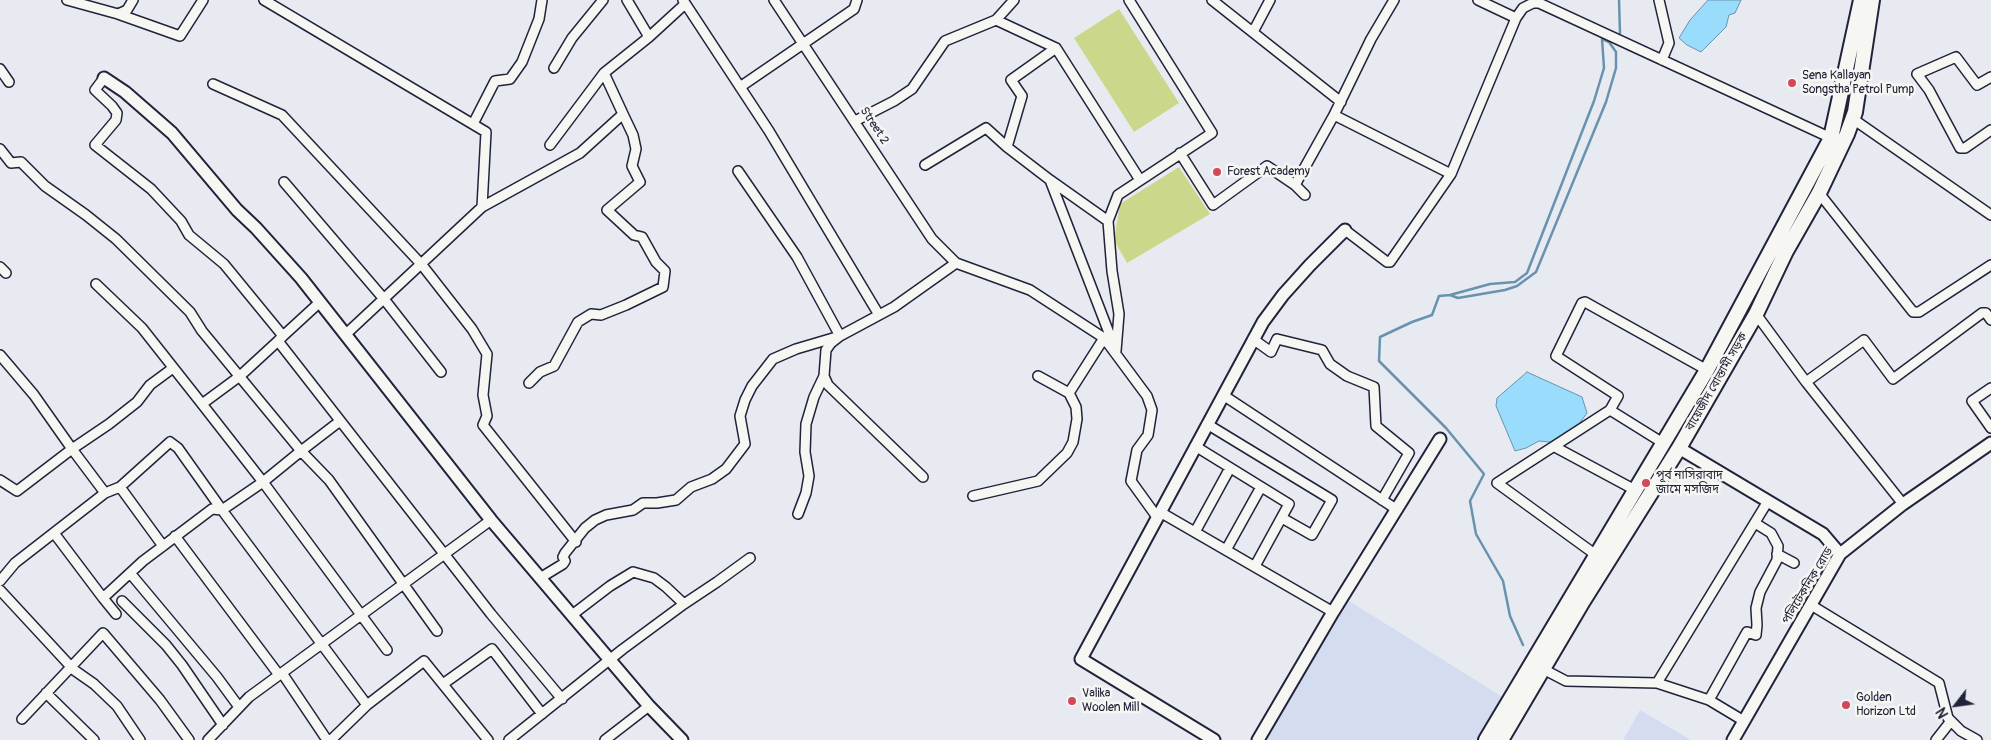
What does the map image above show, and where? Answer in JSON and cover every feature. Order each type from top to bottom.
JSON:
[{"type":"main road","name":"বায়েজীদ বোস্তামী সড়ক","points":[[1486,740],[1707,370],[1831,138],[1861,0]]},
{"type":"main road","name":"বায়েজীদ বোস্তামী সড়ক","points":[[1501,740],[1583,601],[1679,448],[1756,314],[1786,251],[1819,193],[1855,112],[1872,0]]},
{"type":"street","points":[[67,0],[118,14],[180,36],[203,0]]},
{"type":"street","points":[[118,14],[126,10],[132,0]]},
{"type":"street","points":[[264,0],[486,132],[482,207]]},
{"type":"street","points":[[473,124],[495,81],[510,79],[522,62],[539,19],[542,0]]},
{"type":"street","points":[[554,68],[572,38],[603,0]]},
{"type":"street","points":[[626,0],[649,37]]},
{"type":"street","name":"Street 2","points":[[774,0],[805,44],[932,239],[956,263]]},
{"type":"street","points":[[740,87],[854,9],[857,0]]},
{"type":"street","points":[[855,121],[894,101],[912,89],[945,41],[996,20],[1014,0]]},
{"type":"street","points":[[1050,180],[1116,351],[1119,314],[1112,271],[1108,220],[1118,195],[1212,132],[1128,0]]},
{"type":"street","points":[[1212,0],[1341,102]]},
{"type":"street","points":[[1253,32],[1270,0]]},
{"type":"street","points":[[1295,185],[1341,102],[1371,39],[1394,0]]},
{"type":"street","points":[[1478,0],[1516,18]]},
{"type":"street","points":[[1659,0],[1669,43],[1662,60]]},
{"type":"street","points":[[550,146],[604,73],[649,37],[684,2],[769,131],[879,315]]},
{"type":"street","points":[[1214,740],[1082,659],[1253,339],[1283,295],[1345,230],[1387,262],[1390,262],[1451,174],[1516,18],[1527,3],[1538,3],[1831,138]]},
{"type":"street","points":[[996,20],[1056,48],[1140,180]]},
{"type":"street","points":[[1007,147],[1022,96],[1011,80],[1056,48]]},
{"type":"street","points":[[1991,76],[1977,84],[1956,57],[1917,74],[1929,90],[1960,148],[1965,148],[1991,130]]},
{"type":"street","points":[[0,69],[9,82]]},
{"type":"street","points":[[529,383],[540,372],[554,366],[578,322],[591,314],[601,315],[626,305],[662,287],[664,272],[642,237],[634,235],[607,210],[640,182],[632,166],[636,149],[633,135],[604,73]]},
{"type":"street","points":[[562,698],[444,555],[340,421],[281,338],[224,264],[189,235],[180,221],[152,189],[95,145],[116,120],[117,113],[95,90],[104,78],[125,92],[172,133],[236,210],[256,228],[320,302],[491,520],[649,706],[682,740]]},
{"type":"street","points":[[213,84],[282,115],[422,265],[472,329],[487,354],[483,395],[487,416],[483,425],[576,542]]},
{"type":"street","points":[[345,335],[482,207],[580,153],[623,114]]},
{"type":"street","points":[[1334,115],[1451,174]]},
{"type":"street","points":[[1853,119],[1991,215]]},
{"type":"street","points":[[924,165],[986,128],[1007,147],[1050,180],[1108,220]]},
{"type":"street","points":[[0,149],[11,163],[21,162],[45,186],[116,239],[190,312],[202,331],[301,451],[329,480],[438,631]]},
{"type":"street","points":[[1180,153],[1213,205],[1267,166],[1295,185],[1305,195]]},
{"type":"street","points":[[738,171],[797,257],[840,336]]},
{"type":"street","points":[[284,182],[384,299],[441,372]]},
{"type":"street","points":[[1819,193],[1913,312],[1919,312],[1991,266]]},
{"type":"street","points":[[798,514],[806,493],[809,476],[805,452],[806,424],[814,397],[824,376],[826,350],[840,336],[879,315],[956,263],[1030,290],[1104,338],[1147,396],[1152,410],[1148,435],[1137,450],[1131,481],[1159,514],[1195,532],[1333,612]]},
{"type":"street","points":[[96,284],[142,328],[263,482],[387,650]]},
{"type":"street","points":[[202,404],[240,376],[320,302]]},
{"type":"street","points":[[1596,555],[1497,483],[1610,410],[1618,396],[1556,356],[1584,302],[1707,370]]},
{"type":"street","points":[[1806,382],[1864,340],[1893,379],[1982,313],[1986,314],[1991,320]]},
{"type":"street","points":[[1756,314],[1806,382],[1903,504]]},
{"type":"street","points":[[540,578],[563,564],[565,553],[576,542],[585,528],[595,520],[606,515],[625,512],[643,503],[651,504],[676,500],[691,487],[712,479],[726,469],[745,444],[740,416],[745,400],[752,386],[773,359],[796,349],[840,336]]},
{"type":"street","points":[[1069,393],[1104,338]]},
{"type":"street","points":[[1253,339],[1271,352],[1277,339],[1322,350],[1330,364],[1347,376],[1374,387],[1376,426],[1408,453],[1382,500]]},
{"type":"street","points":[[0,355],[34,395],[105,493]]},
{"type":"street","points":[[0,480],[17,491],[137,402],[150,385],[173,368]]},
{"type":"street","points":[[824,376],[828,385],[923,477]]},
{"type":"street","points":[[973,496],[1038,482],[1067,453],[1073,442],[1077,419],[1076,407],[1069,393],[1038,376]]},
{"type":"street","points":[[1991,388],[1972,401],[1991,428]]},
{"type":"street","points":[[1223,395],[1396,509]]},
{"type":"street","points":[[1610,410],[1663,443]]},
{"type":"street","points":[[103,598],[143,561],[175,536],[212,509],[222,510],[263,482],[340,421]]},
{"type":"street","points":[[1207,424],[1332,500],[1312,535],[1282,518]]},
{"type":"street","points":[[1258,740],[1333,612],[1440,439]]},
{"type":"street","points":[[0,581],[16,563],[105,493],[120,487],[170,442],[178,448],[367,704]]},
{"type":"street","name":"পলিটেকনিক রোড","points":[[1733,740],[1840,554],[1903,504],[1991,443]]},
{"type":"street","points":[[1195,446],[1289,504],[1255,566]]},
{"type":"street","points":[[1555,447],[1635,490]]},
{"type":"street","points":[[1679,448],[1823,534],[1840,554]]},
{"type":"street","points":[[1195,532],[1230,468]]},
{"type":"street","points":[[120,487],[163,546]]},
{"type":"street","points":[[1226,550],[1261,487]]},
{"type":"street","points":[[1657,682],[1768,501]]},
{"type":"street","points":[[208,740],[248,698],[491,520]]},
{"type":"street","points":[[1709,700],[1747,632],[1756,635],[1758,624],[1756,608],[1760,592],[1777,560],[1778,546],[1771,533],[1755,523]]},
{"type":"street","points":[[54,533],[116,614]]},
{"type":"street","points":[[175,536],[329,740],[367,704],[424,661],[488,740]]},
{"type":"street","points":[[1778,554],[1794,563]]},
{"type":"street","points":[[509,740],[610,661],[623,648],[750,558]]},
{"type":"street","points":[[572,615],[610,586],[633,572],[654,578],[684,604]]},
{"type":"street","points":[[130,573],[217,677],[239,707]]},
{"type":"street","points":[[0,590],[71,667],[94,684],[116,706],[140,740]]},
{"type":"street","points":[[122,602],[166,645],[182,665],[222,725]]},
{"type":"street","points":[[1811,605],[1939,683],[1948,718],[1961,731],[1977,740]]},
{"type":"street","points":[[22,719],[103,633],[154,693],[189,740]]},
{"type":"street","points":[[443,684],[492,649],[542,714]]},
{"type":"street","points":[[1543,669],[1566,681],[1657,682],[1709,700],[1744,721]]},
{"type":"street","points":[[46,693],[94,740]]},
{"type":"street","points":[[604,740],[649,706]]},
{"type":"street","points":[[1936,740],[1951,721]]},
{"type":"shaded area","points":[[1346,599],[1509,701],[1485,740],[1267,740]]},
{"type":"shaded area","points":[[1640,710],[1691,740],[1623,740]]},
{"type":"green space","points":[[1119,9],[1179,103],[1134,132],[1074,38]]},
{"type":"green space","points":[[1179,167],[1210,214],[1127,263],[1114,240],[1120,204]]},
{"type":"water","points":[[1708,0],[1741,0],[1735,13],[1729,15],[1726,27],[1701,52],[1687,45],[1679,38],[1690,20]]},
{"type":"water","points":[[1527,372],[1582,397],[1587,413],[1571,435],[1559,443],[1539,441],[1515,451],[1496,406],[1497,398]]},
{"type":"waterway","points":[[1619,0],[1620,33]]},
{"type":"waterway","points":[[1602,39],[1609,42],[1616,52],[1616,68],[1606,102],[1536,272],[1517,286],[1505,290],[1458,298],[1450,295],[1490,284],[1515,282],[1527,273],[1594,101],[1604,68],[1602,39]]},
{"type":"waterway","points":[[1450,295],[1439,296],[1432,315],[1380,337],[1379,361],[1446,428],[1484,474],[1470,501],[1476,534],[1503,581],[1510,616],[1523,645]]},
{"type":"place","name":"Sena Kallayan Songstha Petrol Pump","points":[[1792,83]]},
{"type":"place","name":"Forest Academy","points":[[1217,172]]},
{"type":"place","name":"পূর্ব নাসিরাবাদ জামে মসজিদ","points":[[1646,483]]},
{"type":"place","name":"Valika Woolen Mill","points":[[1072,701]]},
{"type":"place","name":"Golden Horizon Ltd","points":[[1846,705]]}]
